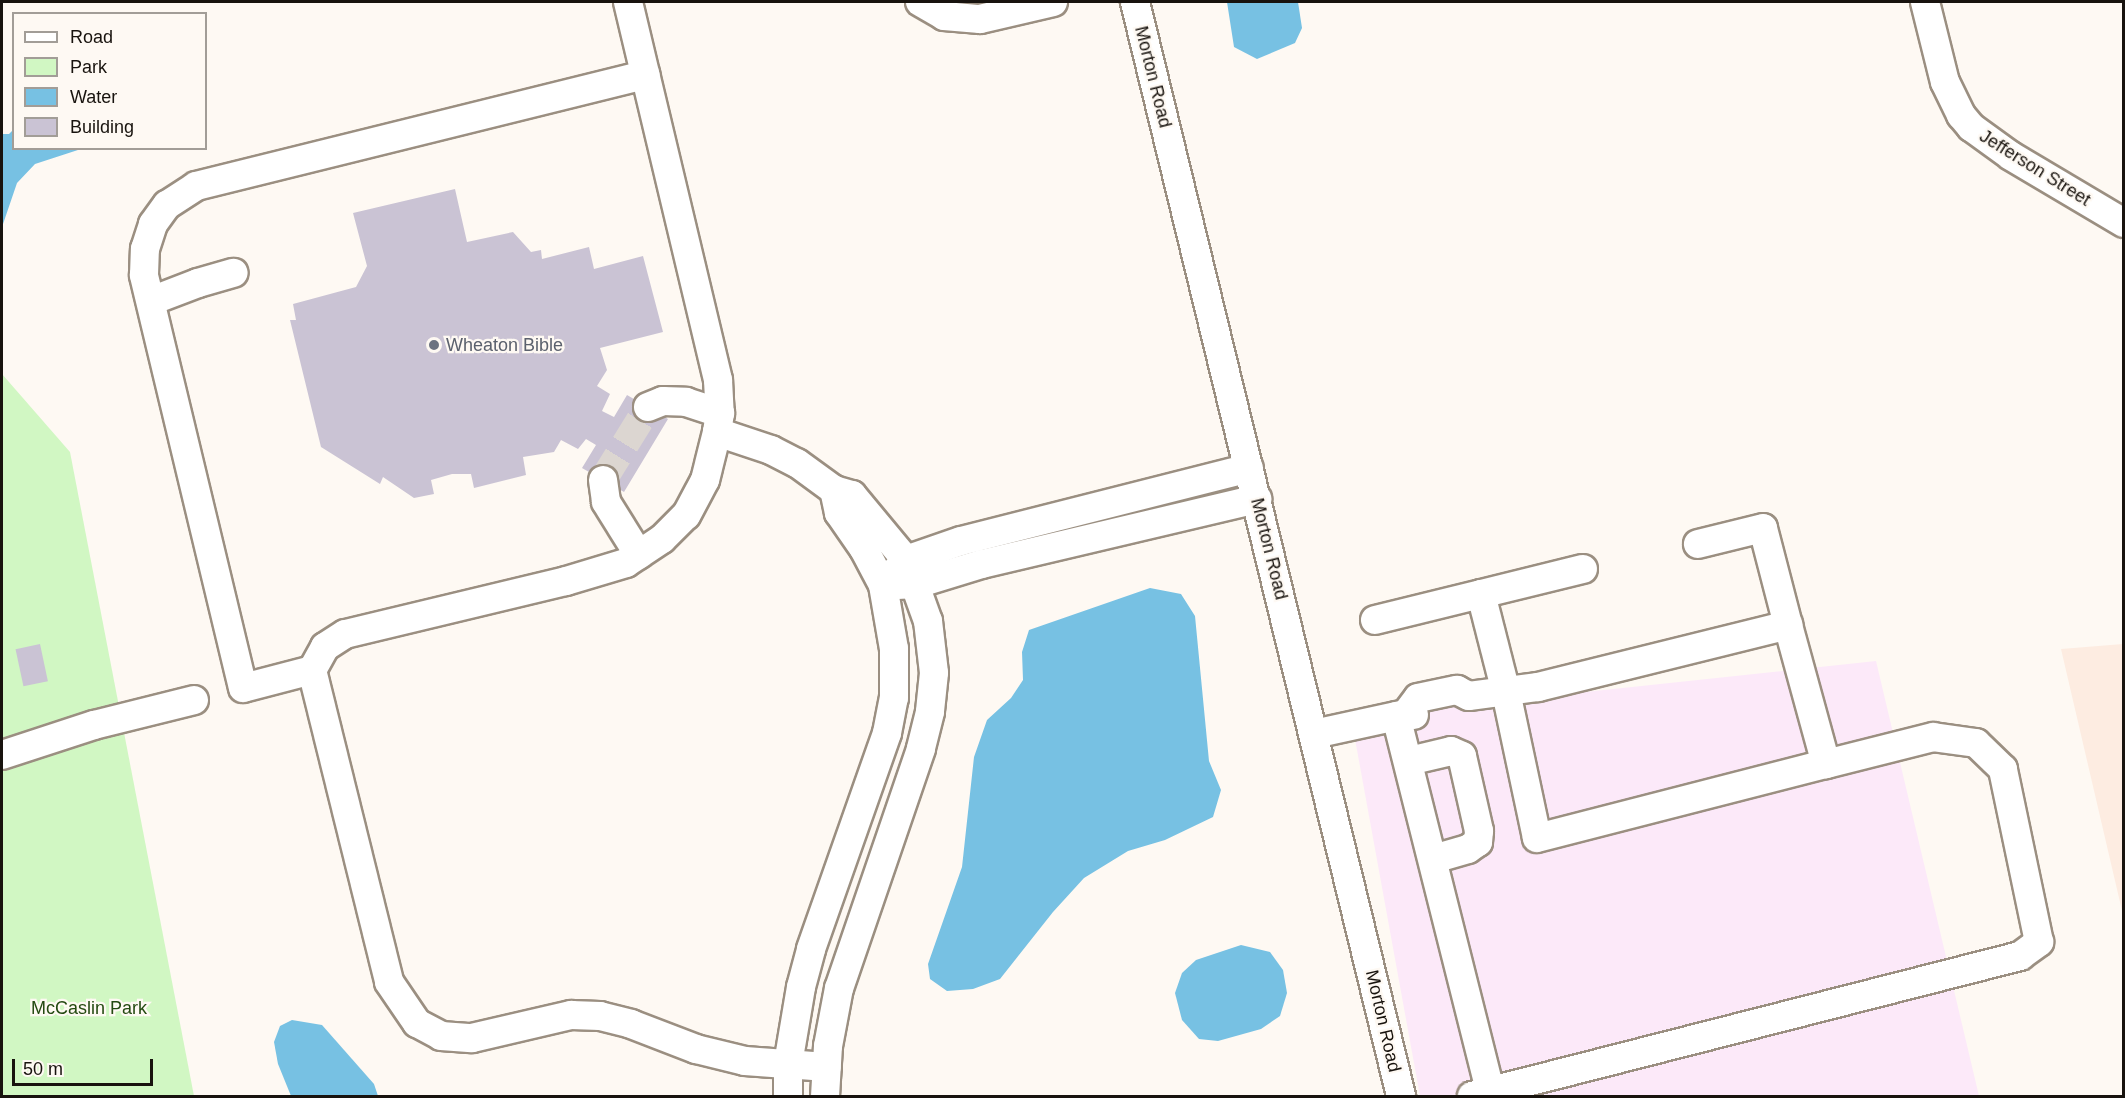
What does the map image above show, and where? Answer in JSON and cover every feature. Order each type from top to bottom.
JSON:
[{"type":"street","points":[[628,2],[718,380],[718,422],[705,480],[686,514],[663,539],[626,563],[566,581],[345,634],[325,647],[312,670],[389,982],[417,1023],[441,1036],[472,1038],[571,1015],[600,1016],[631,1024],[696,1048],[745,1061],[827,1066]]},
{"type":"street","points":[[920,2],[944,16],[980,19],[1053,2]]},
{"type":"street","name":"Morton Road","points":[[1135,2],[1401,1096]]},
{"type":"street","name":"Jefferson Street","points":[[1925,2],[1945,82],[1961,115],[1971,127],[2011,156],[2124,223]]},
{"type":"street","points":[[312,670],[243,688],[144,275],[145,249],[153,224],[167,205],[196,186],[645,75]]},
{"type":"street","points":[[151,301],[198,283],[234,273]]},
{"type":"street","points":[[648,407],[663,402],[686,402],[718,422],[797,463],[834,490],[852,495],[911,572],[928,621],[934,673],[930,712],[921,749],[839,988],[827,1066],[825,1096]]},
{"type":"street","points":[[883,585],[911,572],[961,541],[1249,468]]},
{"type":"street","points":[[603,480],[606,502],[639,555]]},
{"type":"street","points":[[788,1096],[788,1064],[801,987],[811,948],[887,733],[894,698],[894,649],[883,585],[864,549],[839,513],[834,490]]},
{"type":"street","points":[[911,572],[982,564],[1257,500]]},
{"type":"street","points":[[1698,544],[1763,528],[1826,764]]},
{"type":"street","points":[[1375,620],[1583,569]]},
{"type":"street","points":[[1401,715],[1481,1093],[2020,956],[2039,942],[2003,769],[1976,743],[1934,737],[1537,838],[1506,692],[1481,594]]},
{"type":"street","points":[[1314,734],[1401,715],[1425,717],[1458,709],[1469,696],[1539,687],[1788,625]]},
{"type":"street","points":[[2,755],[94,724],[194,700]]},
{"type":"street","points":[[1409,761],[1451,751],[1462,756],[1479,831],[1478,842],[1468,849],[1432,859]]},
{"type":"shaded area","points":[[2124,644],[2123,915],[2061,649]]},
{"type":"shaded area","points":[[1876,661],[1979,1096],[1420,1096],[1351,717]]},
{"type":"green space","name":"McCaslin Park","points":[[2,374],[70,452],[194,1096],[2,1096]]},
{"type":"water","points":[[1227,2],[1298,2],[1302,28],[1295,43],[1257,59],[1234,47]]},
{"type":"water","points":[[12,131],[12,150],[78,150],[35,164],[17,183],[2,227],[2,134],[9,134]]},
{"type":"water","points":[[1150,588],[1181,594],[1195,616],[1209,761],[1221,790],[1213,817],[1165,840],[1128,851],[1084,878],[1053,912],[1000,979],[973,989],[947,991],[930,979],[928,964],[962,867],[974,757],[987,720],[1011,698],[1023,680],[1022,652],[1029,630]]},
{"type":"water","points":[[1241,945],[1270,952],[1283,970],[1287,993],[1280,1016],[1261,1029],[1218,1041],[1199,1039],[1182,1020],[1175,993],[1182,973],[1196,960]]},
{"type":"water","points":[[292,1020],[322,1025],[374,1084],[378,1096],[291,1096],[278,1064],[274,1042],[280,1026]]},
{"type":"building","points":[[455,189],[467,242],[513,232],[531,252],[541,250],[542,259],[589,247],[594,269],[643,256],[663,332],[600,348],[607,370],[597,386],[610,394],[602,411],[614,417],[627,395],[668,419],[624,492],[582,468],[596,445],[586,439],[578,449],[561,440],[554,452],[523,457],[526,475],[474,488],[471,474],[452,474],[431,480],[434,494],[414,498],[383,477],[380,484],[321,447],[290,320],[296,320],[293,304],[356,287],[367,266],[353,213]]},
{"type":"building","points":[[40,644],[48,681],[23,686],[16,649]]},
{"type":"tunnel","points":[[603,480],[648,407]]},
{"type":"place","name":"Wheaton Bible","points":[[434,345]]}]
